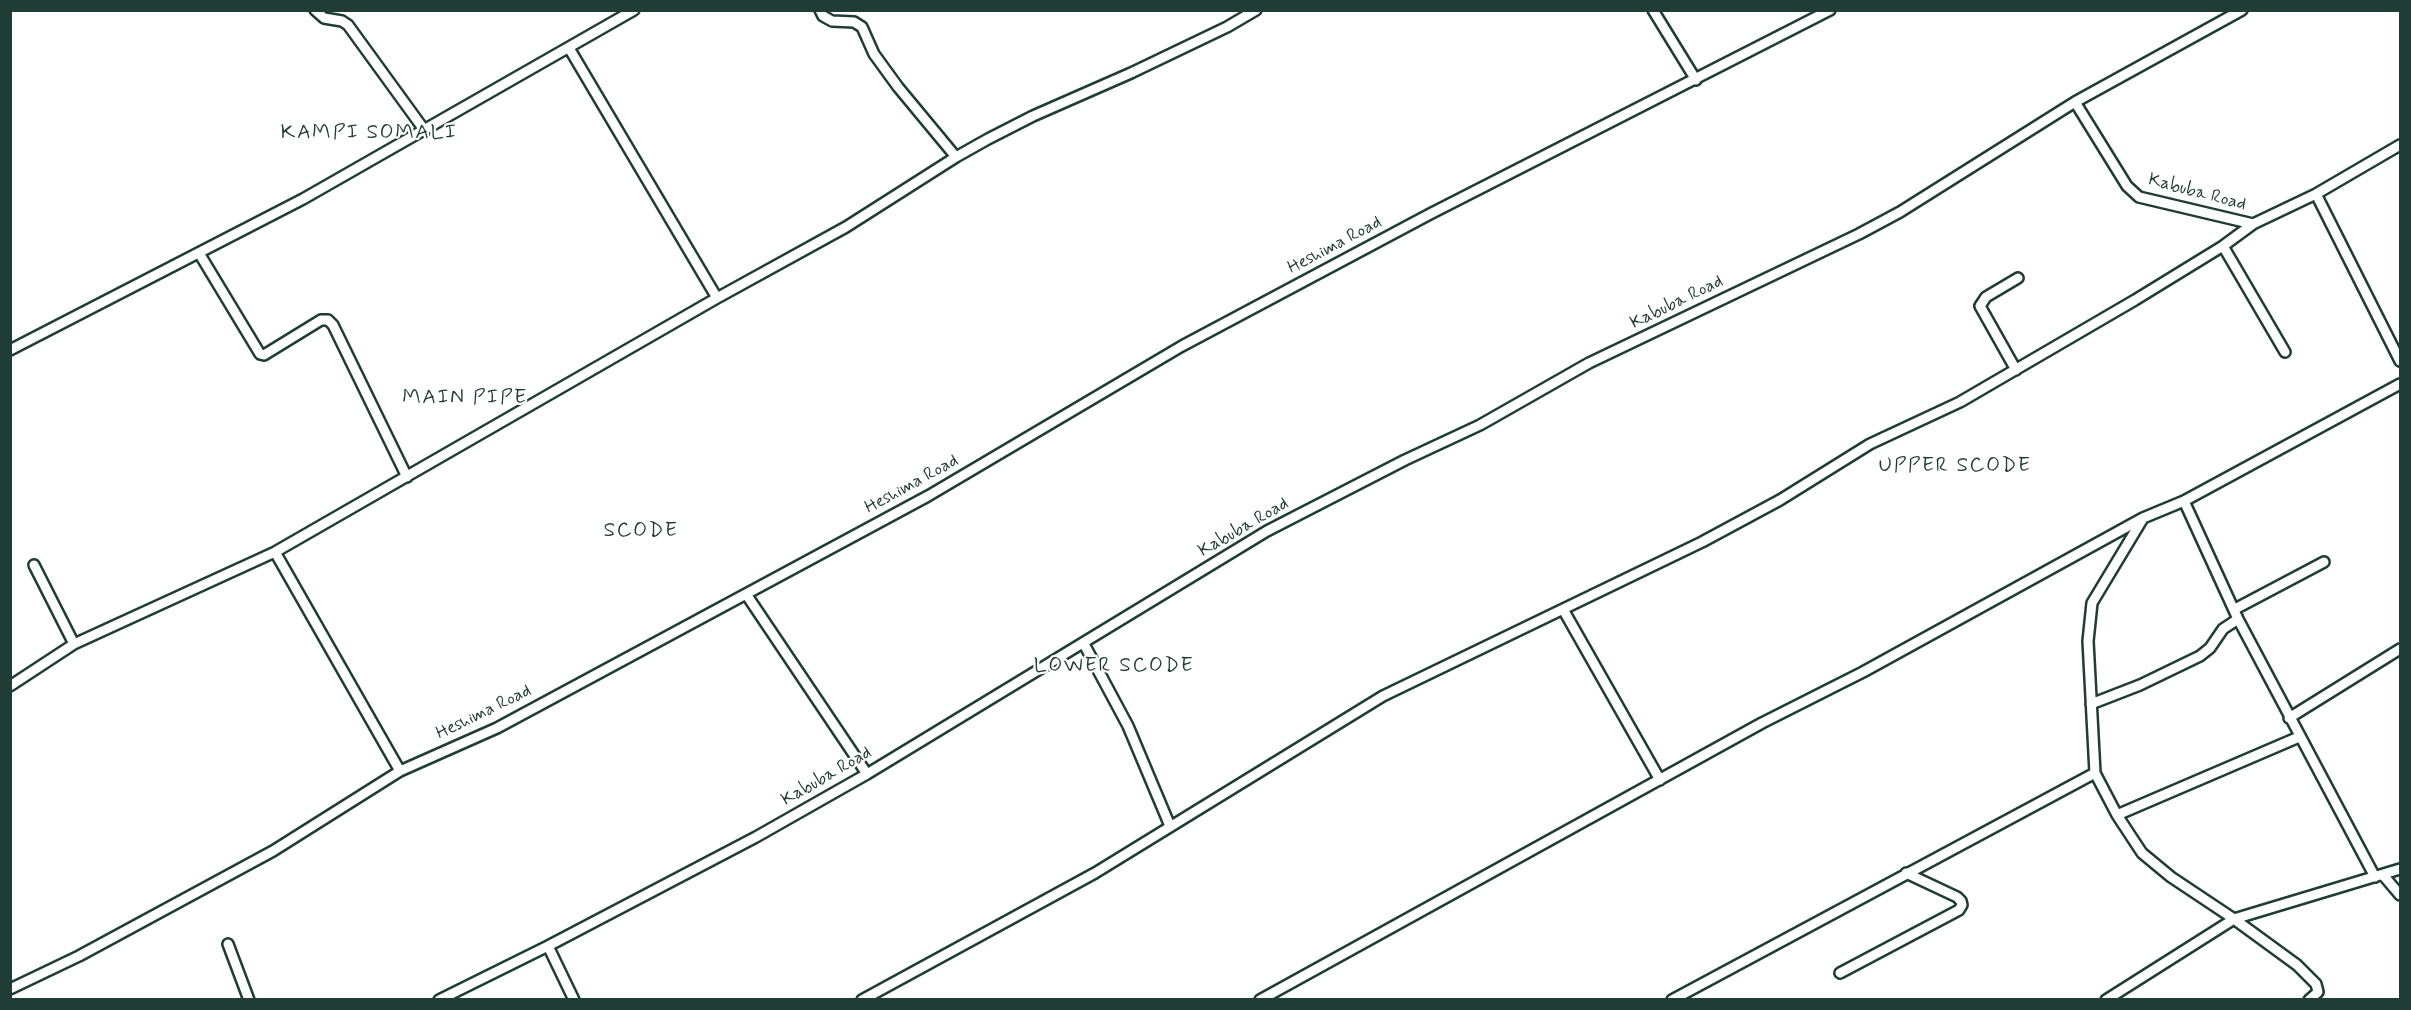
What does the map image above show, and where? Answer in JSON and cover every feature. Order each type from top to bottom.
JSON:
[{"type":"street","points":[[315,10],[324,18],[342,21],[348,25],[425,131]]},
{"type":"street","points":[[10,350],[303,199],[634,10]]},
{"type":"street","points":[[820,10],[823,16],[832,21],[854,22],[862,27],[874,54],[956,157]]},
{"type":"street","points":[[10,686],[74,644],[274,552],[717,298],[846,227],[956,157],[1033,116],[1142,68],[1256,10]]},
{"type":"street","points":[[1653,10],[1696,80]]},
{"type":"street","name":"Heshima Road","points":[[10,989],[79,956],[273,851],[400,771],[497,728],[928,496],[1182,346],[1430,214],[1830,10]]},
{"type":"street","name":"Kabuba Road","points":[[439,999],[548,946],[756,837],[867,774],[1267,531],[1404,460],[1480,425],[1589,363],[1859,234],[1900,212],[2075,102],[2242,10]]},
{"type":"street","points":[[569,48],[717,298]]},
{"type":"street","name":"Kabuba Road","points":[[2075,102],[2127,186],[2139,197],[2253,224]]},
{"type":"street","points":[[862,999],[1095,873],[1383,696],[1564,611],[1780,500],[1870,444],[1960,402],[2016,370],[2223,246],[2253,224],[2316,194],[2400,145]]},
{"type":"street","points":[[2316,194],[2400,361]]},
{"type":"street","points":[[2223,246],[2285,352]]},
{"type":"street","points":[[199,253],[260,354],[264,354],[321,320],[328,320],[333,325],[407,477]]},
{"type":"street","points":[[2016,370],[1980,304],[1990,294],[2018,278]]},
{"type":"street","points":[[1260,999],[1762,723],[1863,672],[2143,518],[2184,501],[2400,384]]},
{"type":"street","points":[[2184,501],[2235,609],[2238,620],[2299,737],[2379,876],[2400,895]]},
{"type":"street","points":[[2143,518],[2092,603],[2088,641],[2095,773],[2117,815],[2142,853],[2171,877],[2297,965],[2318,988],[2317,995],[2309,999]]},
{"type":"street","points":[[274,552],[400,771]]},
{"type":"street","points":[[2235,609],[2324,562]]},
{"type":"street","points":[[34,565],[74,644]]},
{"type":"street","points":[[746,594],[867,774]]},
{"type":"street","points":[[1564,611],[1659,780]]},
{"type":"street","points":[[2091,704],[2140,685],[2200,656],[2210,648],[2223,629],[2238,620]]},
{"type":"street","points":[[1084,644],[1128,726],[1170,826]]},
{"type":"street","points":[[2289,718],[2400,649]]},
{"type":"street","points":[[2117,815],[2299,737]]},
{"type":"street","points":[[1672,999],[2095,773]]},
{"type":"street","points":[[2106,999],[2234,919],[2400,869]]},
{"type":"street","points":[[1840,973],[1959,910],[1961,901],[1957,897],[1906,873]]},
{"type":"street","points":[[228,944],[249,999]]},
{"type":"street","points":[[548,946],[574,999]]},
{"type":"district","name":"KAMPI SOMALI","points":[[369,134]]},
{"type":"district","name":"MAIN PIPE","points":[[465,399]]},
{"type":"district","name":"UPPER SCODE","points":[[1955,467]]},
{"type":"district","name":"SCODE","points":[[641,532]]},
{"type":"district","name":"LOWER SCODE","points":[[1114,667]]}]
